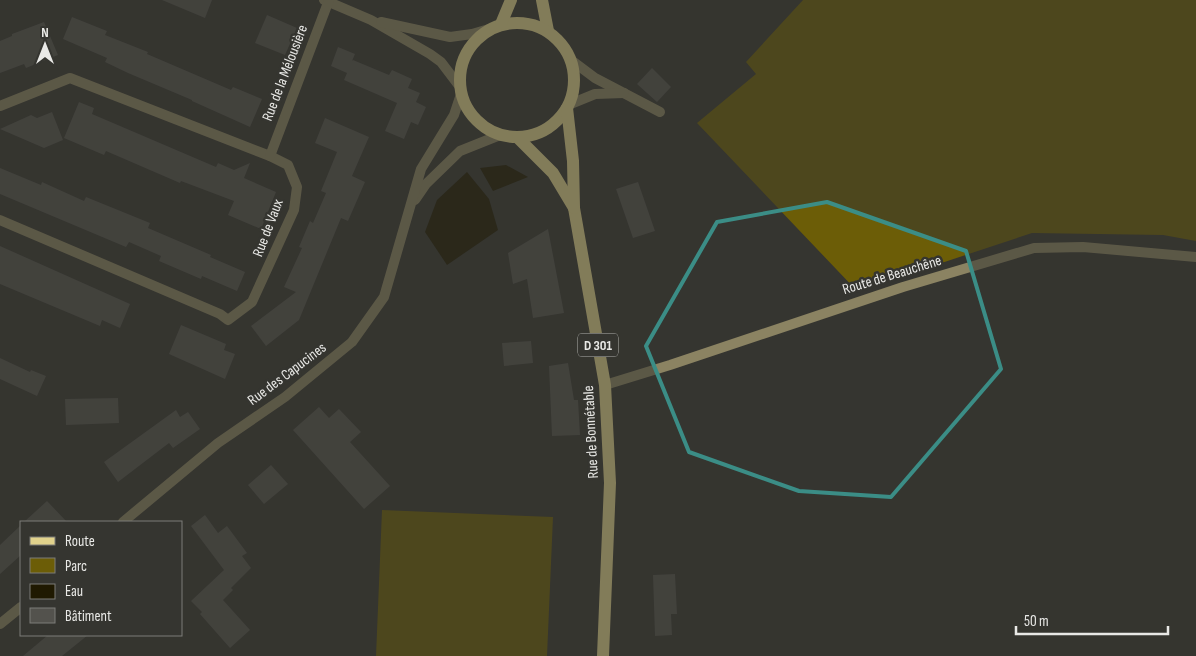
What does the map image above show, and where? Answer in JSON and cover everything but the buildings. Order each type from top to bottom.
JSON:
[{"type":"main road","points":[[495,27],[511,0]]},
{"type":"main road","points":[[542,0],[548,31]]},
{"type":"main road","points":[[517,22],[533,24],[548,31],[562,43],[571,60],[575,78],[573,94],[568,107],[558,120],[546,129],[533,135],[518,138],[500,135],[484,127],[470,114],[462,100],[460,90],[460,68],[466,52],[474,40],[495,27],[517,22]]},
{"type":"main road","name":"Rue de Bonnétable","points":[[568,107],[573,161],[574,208],[605,385],[610,483],[603,656]]},
{"type":"main road","name":"Rue de Bonnétable","points":[[518,138],[553,173],[574,208]]},
{"type":"street","points":[[327,1],[371,20],[430,54],[441,62],[460,90]]},
{"type":"street","name":"Rue de la Mélousière","points":[[270,156],[327,1]]},
{"type":"street","points":[[371,20],[450,37],[472,34],[495,27]]},
{"type":"street","points":[[571,60],[595,78],[660,112]]},
{"type":"street","name":"Rue de Vaux","points":[[0,106],[70,78],[270,156],[288,166],[297,187],[294,210],[252,302],[228,320],[220,314],[0,220]]},
{"type":"street","name":"Rue des Capucines","points":[[124,521],[218,443],[285,396],[352,342],[384,297],[421,169],[454,115],[460,90]]},
{"type":"street","points":[[568,107],[595,94],[625,93]]},
{"type":"street","name":"Rue des Capucines","points":[[410,207],[426,184],[460,151],[500,135]]},
{"type":"street","name":"Route de Beauchêne","points":[[605,385],[903,287],[1034,248],[1083,247],[1196,257]]},
{"type":"street","points":[[0,624],[20,607]]},
{"type":"highlighted area","points":[[827,202],[966,251],[1001,369],[891,497],[799,491],[689,452],[646,346],[717,222]]},
{"type":"green space","points":[[803,0],[1196,0],[1196,241],[1163,235],[1032,233],[857,291],[697,123],[756,74],[746,62]]},
{"type":"green space","points":[[382,510],[553,517],[547,656],[376,656]]},
{"type":"water","points":[[506,165],[528,177],[493,191],[480,168]]},
{"type":"water","points":[[467,172],[489,199],[498,230],[447,265],[425,232],[437,200]]}]
